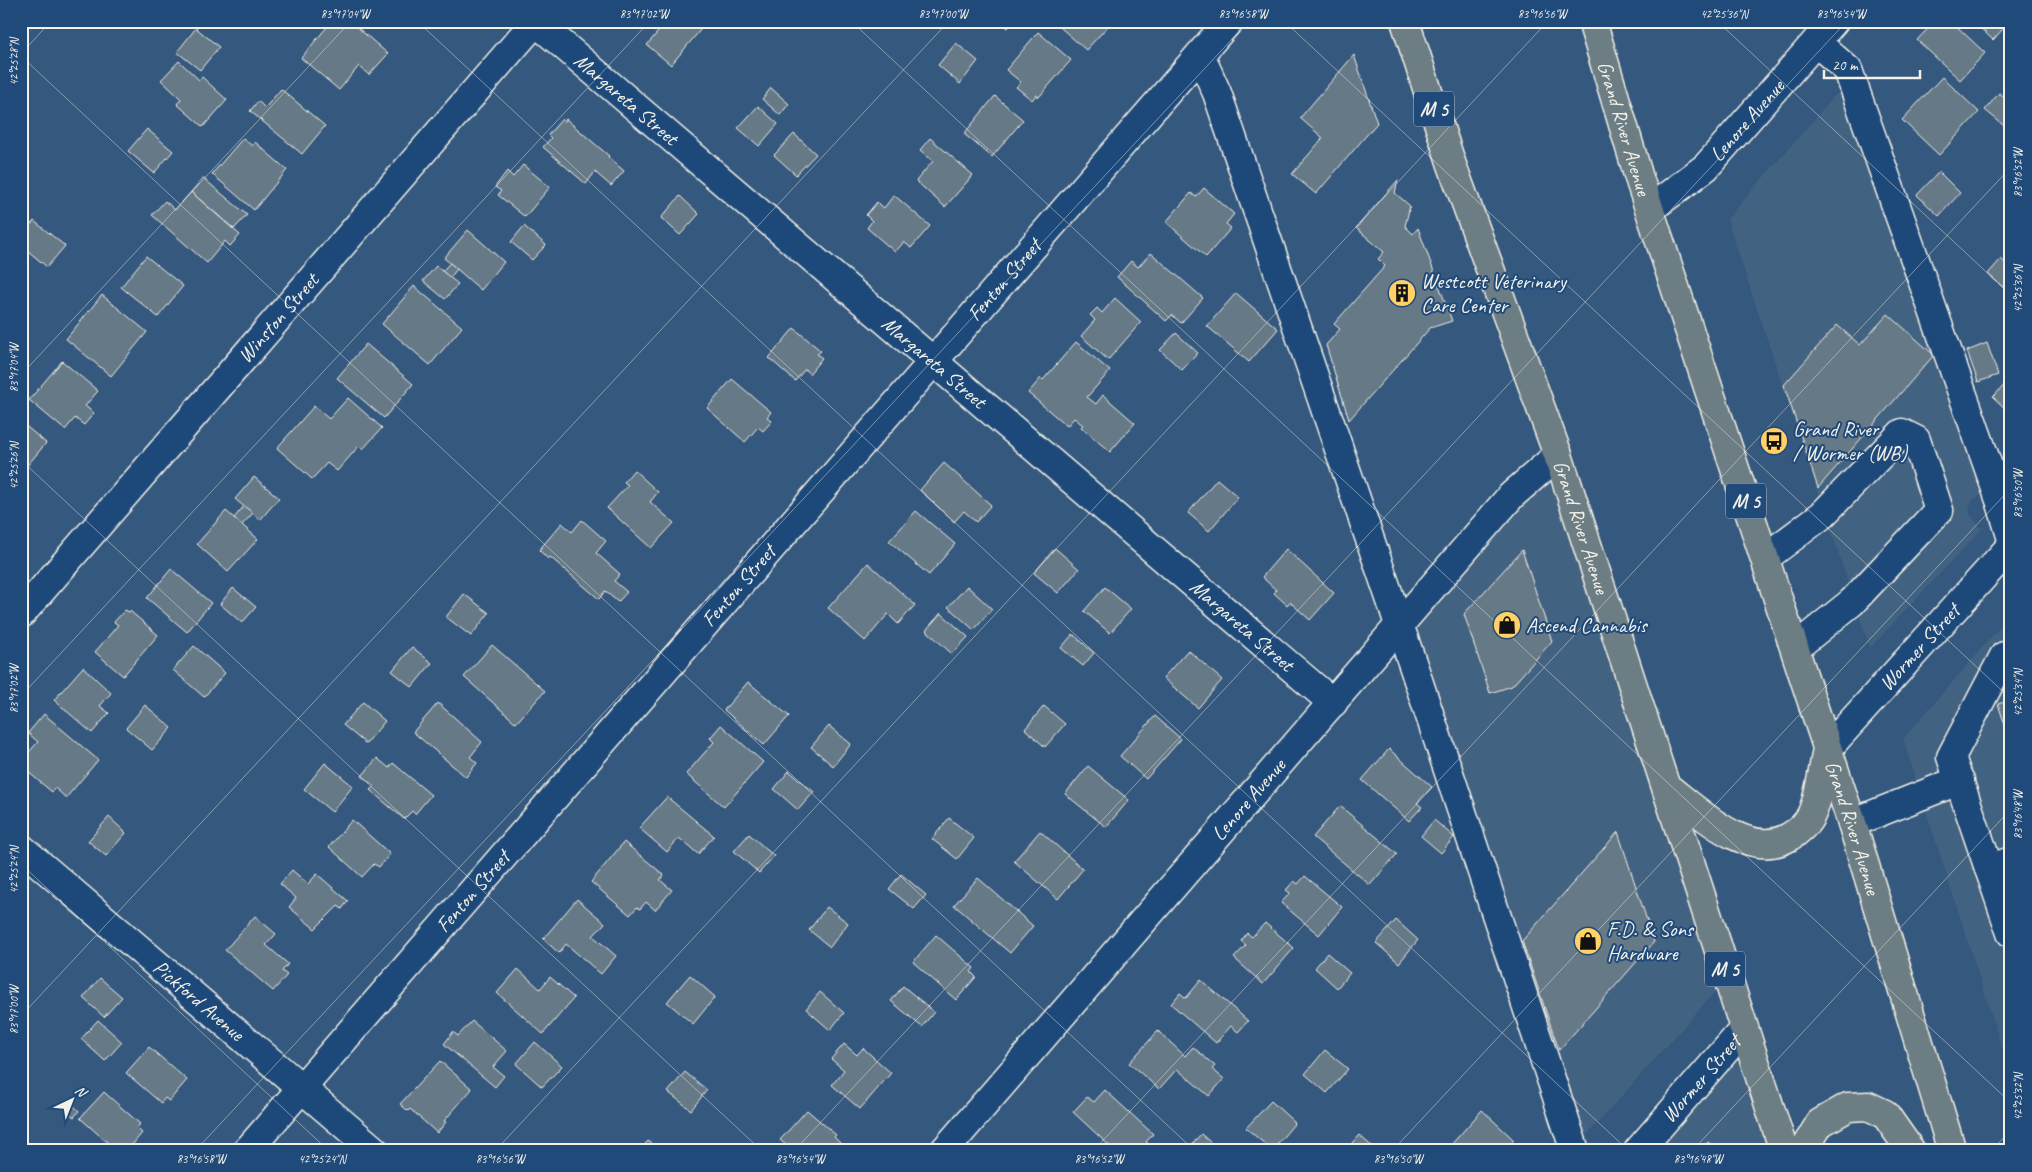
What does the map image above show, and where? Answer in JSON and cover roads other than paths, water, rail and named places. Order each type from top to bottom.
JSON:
[{"type":"main road","name":"Grand River Avenue","points":[[1405,21],[1452,165],[1558,455],[1784,1151]]},
{"type":"main road","name":"Grand River Avenue","points":[[1592,21],[1639,178],[1852,823],[1952,1151]]},
{"type":"main road","points":[[1667,787],[1715,824],[1732,834],[1754,844],[1778,844],[1798,832],[1812,814],[1828,748]]},
{"type":"main road","points":[[1802,1151],[1820,1123],[1848,1107],[1868,1106],[1884,1114],[1911,1151]]},
{"type":"street","name":"Margareta Street","points":[[535,21],[1333,703]]},
{"type":"street","name":"Winston Street","points":[[21,614],[535,21]]},
{"type":"street","name":"Fenton Street","points":[[247,1151],[934,362],[1204,40],[1230,21]]},
{"type":"street","name":"Lenore Avenue","points":[[1650,209],[1706,167],[1834,21]]},
{"type":"street","points":[[1204,40],[1218,93],[1575,1151]]},
{"type":"street","points":[[1816,42],[1848,70],[2000,500],[2011,536]]},
{"type":"street","points":[[1765,558],[1822,515],[1902,433],[1916,440],[1939,510],[1852,602],[1795,648]]},
{"type":"street","name":"Lenore Avenue","points":[[944,1151],[1511,496],[1558,455]]},
{"type":"street","name":"Wormer Street","points":[[1828,748],[2011,546]]},
{"type":"street","points":[[2004,656],[1952,757],[1960,780],[2000,865],[2011,933]]},
{"type":"street","points":[[1852,823],[1960,780]]},
{"type":"street","name":"Pickford Avenue","points":[[21,848],[375,1151]]},
{"type":"street","name":"Wormer Street","points":[[1638,1151],[1744,1029]]},
{"type":"place","name":"Westcott Veterinary Care Center","points":[[1402,293]]},
{"type":"place","name":"Grand River / Wormer (WB)","points":[[1774,441]]},
{"type":"place","name":"Ascend Cannabis","points":[[1507,625]]},
{"type":"place","name":"F.D. & Sons Hardware","points":[[1588,941]]}]
